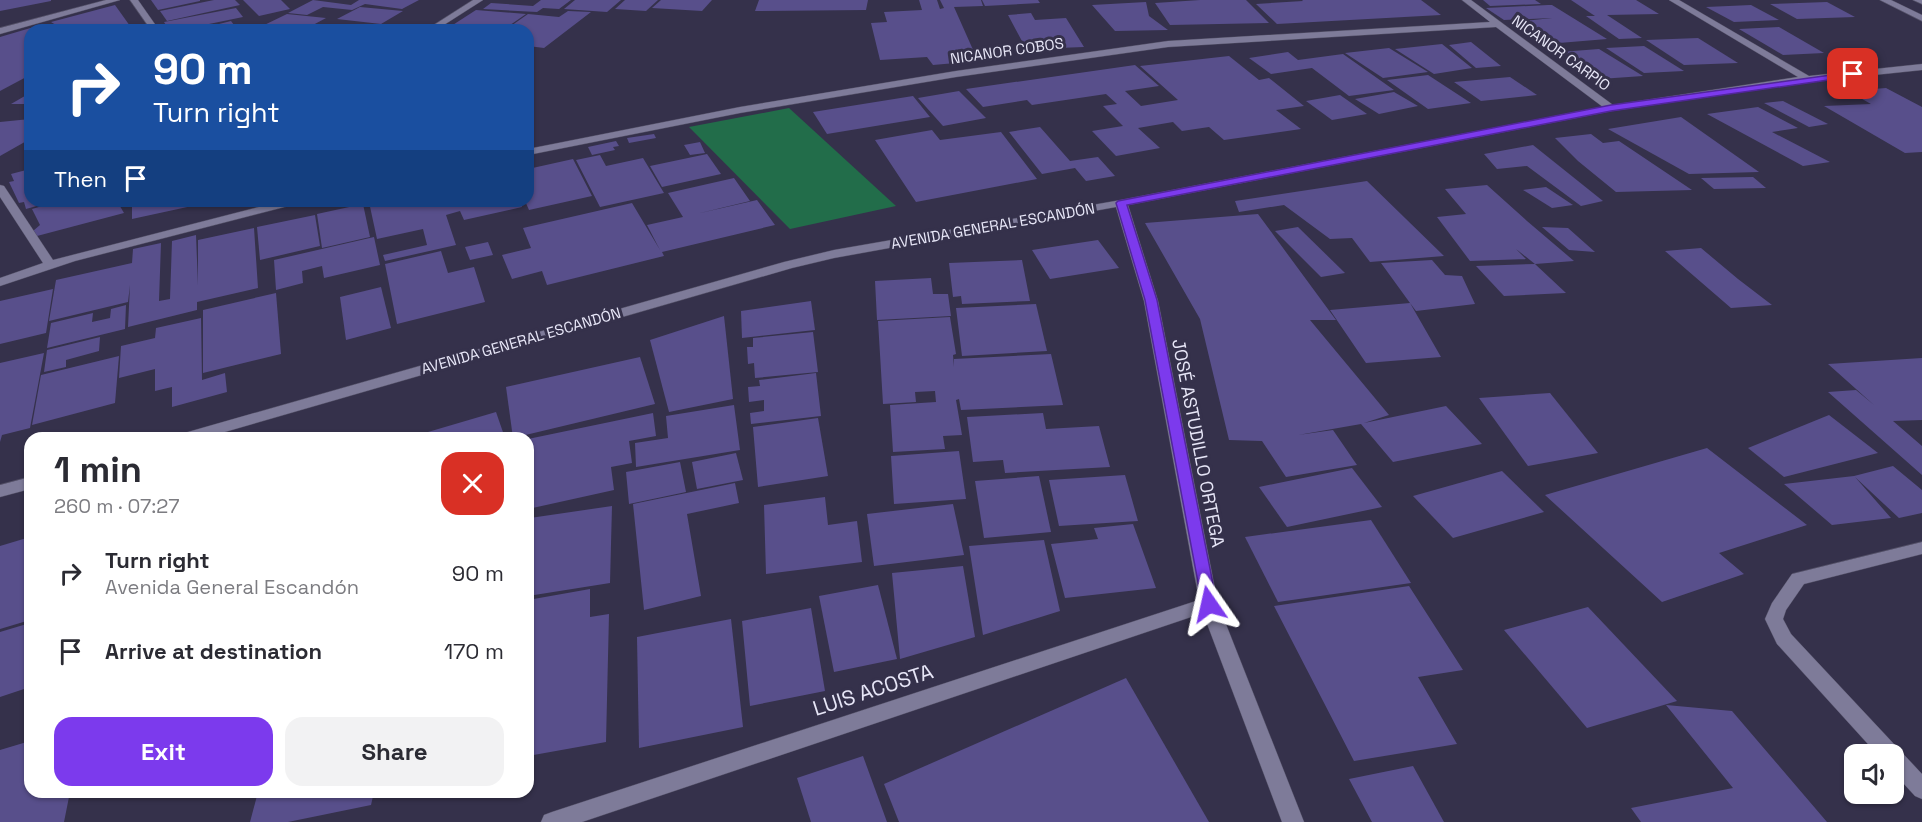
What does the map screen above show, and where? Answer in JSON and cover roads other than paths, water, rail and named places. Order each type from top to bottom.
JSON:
[{"type":"street","points":[[26,24],[116,0]]},
{"type":"street","points":[[134,0],[151,24]]},
{"type":"street","points":[[440,24],[479,0]]},
{"type":"street","name":"NICANOR CARPIO","points":[[1466,0],[1611,108]]},
{"type":"street","points":[[1673,0],[1807,79]]},
{"type":"street","points":[[1884,0],[1922,18]]},
{"type":"street","points":[[1917,0],[1922,2]]},
{"type":"street","name":"NICANOR COBOS","points":[[534,151],[740,110],[956,74],[1168,44],[1496,24]]},
{"type":"street","points":[[0,31],[24,25]]},
{"type":"street","name":"AVENIDA GENERAL ESCANDÓN","points":[[207,432],[789,264],[834,254],[1121,203],[1611,108],[1807,79],[1922,67]]},
{"type":"street","points":[[0,188],[50,265]]},
{"type":"street","name":"JOSÉ ASTUDILLO ORTEGA","points":[[1121,203],[1151,300],[1209,604],[1288,819]]},
{"type":"street","points":[[0,282],[50,265],[273,207]]},
{"type":"street","points":[[0,491],[24,485]]},
{"type":"street","points":[[1881,744],[1784,639],[1774,619],[1797,579],[1922,548]]},
{"type":"street","name":"LUIS ACOSTA","points":[[552,822],[1209,604]]},
{"type":"street","points":[[1904,769],[1922,789]]}]
